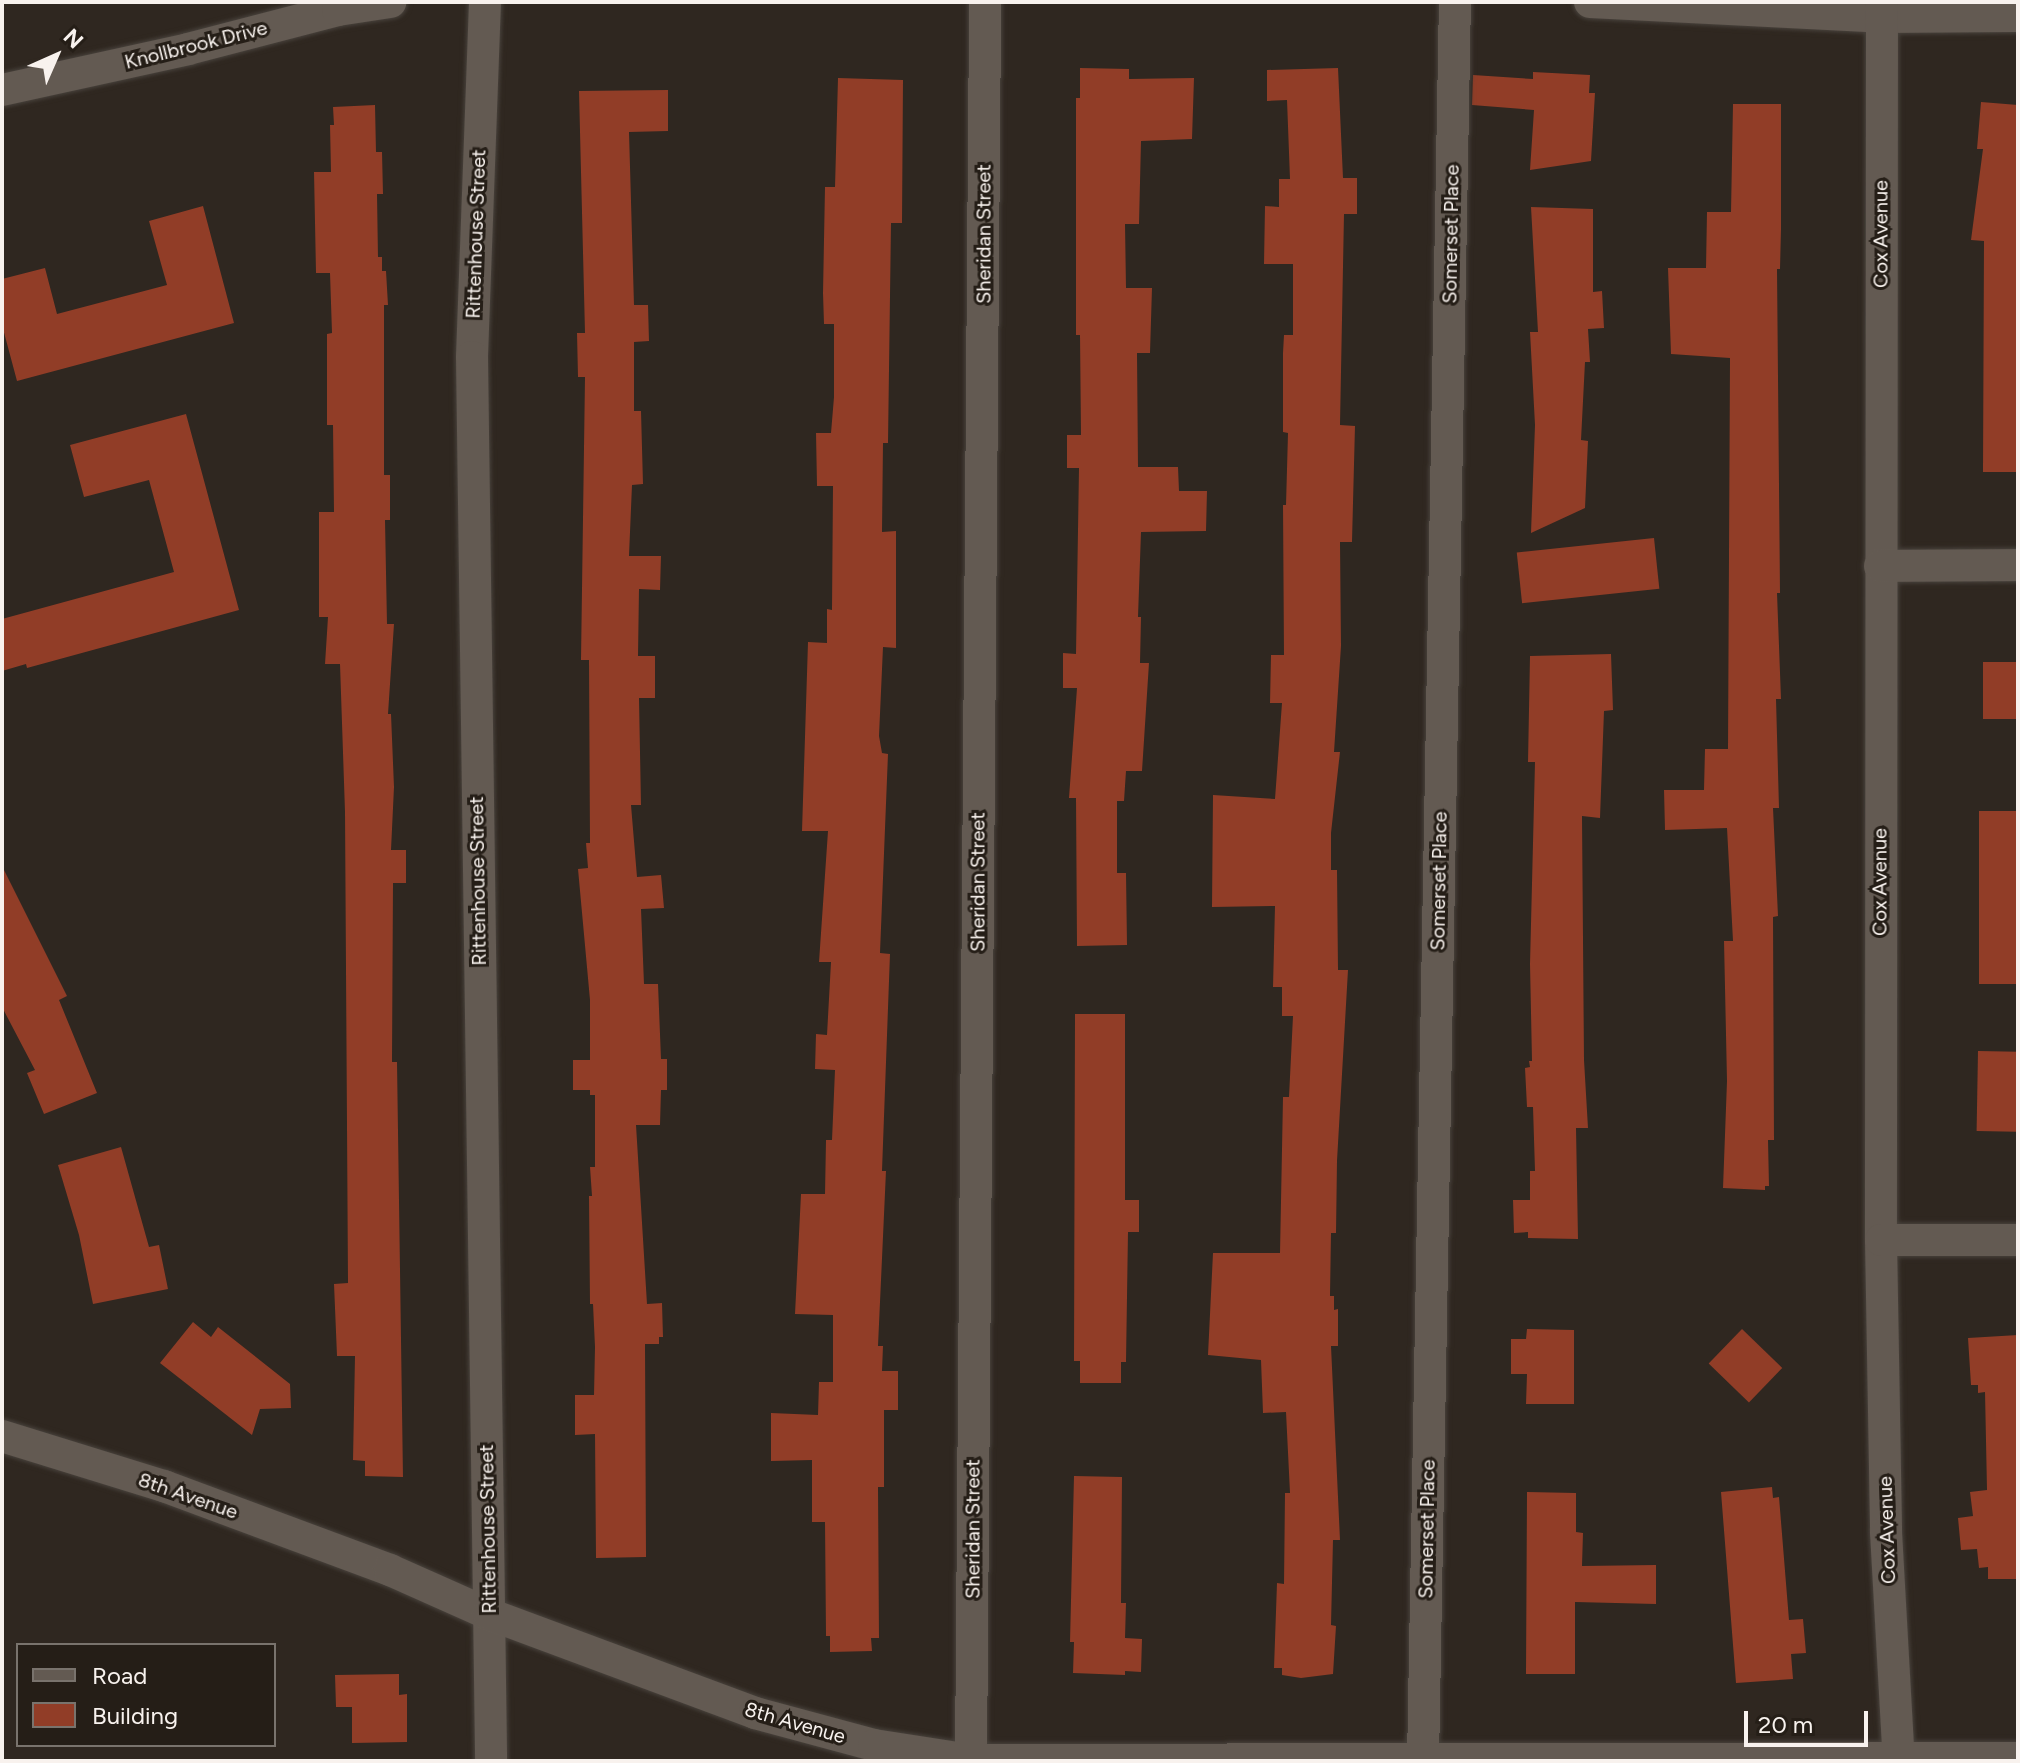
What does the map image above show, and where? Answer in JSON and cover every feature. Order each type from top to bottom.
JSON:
[{"type":"street","name":"Knollbrook Drive","points":[[2,90],[188,49],[338,10],[390,2]]},
{"type":"street","name":"Rittenhouse Street","points":[[485,2],[472,372],[491,1761]]},
{"type":"street","name":"Sheridan Street","points":[[971,1760],[985,2]]},
{"type":"street","name":"Somerset Place","points":[[1423,1760],[1455,2]]},
{"type":"street","points":[[1590,2],[1882,9],[2018,16]]},
{"type":"street","name":"Cox Avenue","points":[[1882,9],[1881,1240],[1886,1532],[1899,1758]]},
{"type":"street","points":[[1880,566],[2018,565]]},
{"type":"street","points":[[1881,1240],[2018,1240]]},
{"type":"street","name":"8th Avenue","points":[[2,1436],[164,1486],[390,1570],[489,1614],[690,1690],[806,1729],[874,1745],[971,1760],[2018,1758]]},
{"type":"building","points":[[1080,68],[1129,69],[1129,79],[1194,78],[1192,139],[1141,141],[1139,224],[1125,224],[1126,288],[1152,288],[1150,353],[1137,353],[1138,467],[1178,467],[1179,491],[1207,491],[1206,531],[1141,532],[1140,663],[1149,663],[1142,771],[1126,771],[1124,801],[1117,801],[1117,873],[1126,873],[1127,945],[1077,946],[1076,798],[1069,798],[1077,688],[1063,688],[1063,653],[1076,654],[1079,468],[1067,468],[1067,435],[1081,435],[1080,335],[1076,335],[1076,98],[1080,98]]},
{"type":"building","points":[[1338,68],[1343,178],[1357,178],[1357,214],[1344,214],[1340,425],[1355,426],[1352,542],[1340,542],[1341,646],[1334,752],[1340,752],[1331,833],[1331,870],[1337,870],[1338,970],[1348,970],[1336,1233],[1331,1233],[1330,1296],[1334,1296],[1334,1310],[1338,1309],[1338,1346],[1331,1346],[1340,1540],[1333,1540],[1331,1625],[1336,1626],[1333,1674],[1301,1678],[1282,1675],[1282,1668],[1274,1668],[1277,1583],[1284,1584],[1285,1493],[1290,1493],[1286,1412],[1263,1413],[1261,1360],[1208,1355],[1213,1253],[1280,1253],[1283,1097],[1289,1097],[1293,1016],[1282,1016],[1282,987],[1273,987],[1275,906],[1212,907],[1213,795],[1275,799],[1282,703],[1270,703],[1271,655],[1284,655],[1283,505],[1286,505],[1288,433],[1283,432],[1283,353],[1284,335],[1293,335],[1293,264],[1264,264],[1265,206],[1279,207],[1279,179],[1290,179],[1287,100],[1267,101],[1267,70]]},
{"type":"building","points":[[1533,72],[1590,75],[1589,93],[1595,93],[1591,161],[1530,170],[1534,110],[1472,105],[1473,75],[1533,79]]},
{"type":"building","points":[[838,78],[903,80],[902,223],[891,223],[888,443],[883,443],[882,532],[896,531],[896,648],[883,647],[879,736],[882,753],[888,754],[880,953],[890,954],[882,1171],[886,1171],[878,1346],[883,1346],[882,1371],[898,1371],[898,1410],[884,1410],[884,1487],[878,1487],[879,1638],[871,1638],[872,1651],[830,1652],[830,1636],[826,1636],[825,1522],[812,1522],[812,1460],[771,1461],[771,1413],[818,1415],[819,1382],[833,1382],[833,1315],[795,1314],[801,1194],[825,1194],[826,1140],[832,1140],[835,1070],[815,1069],[816,1034],[827,1035],[831,962],[819,962],[828,831],[802,831],[808,642],[827,643],[827,609],[832,610],[833,486],[817,486],[816,433],[831,433],[834,397],[834,324],[824,324],[823,293],[825,187],[835,187]]},
{"type":"building","points":[[668,90],[668,131],[629,132],[634,305],[648,305],[649,341],[634,342],[634,411],[641,411],[643,484],[632,485],[629,556],[661,556],[660,590],[639,589],[638,656],[655,656],[655,698],[639,698],[641,805],[631,805],[637,877],[661,875],[664,908],[641,909],[644,984],[658,984],[661,1059],[667,1059],[667,1090],[661,1090],[660,1125],[636,1125],[647,1304],[662,1303],[663,1337],[659,1337],[659,1344],[645,1344],[646,1557],[596,1558],[595,1434],[575,1435],[575,1395],[594,1395],[595,1347],[593,1304],[590,1304],[589,1196],[592,1196],[590,1167],[595,1167],[595,1095],[590,1095],[590,1090],[573,1090],[573,1060],[590,1060],[590,1000],[578,869],[588,868],[586,843],[590,843],[589,660],[581,660],[585,377],[578,377],[577,333],[585,333],[579,91]]},
{"type":"building","points":[[1981,102],[2018,105],[2018,472],[1983,472],[1984,241],[1971,240],[1983,149],[1977,149]]},
{"type":"building","points":[[1733,104],[1781,104],[1781,229],[1780,269],[1777,269],[1780,593],[1777,593],[1781,699],[1776,699],[1779,808],[1773,808],[1778,916],[1773,917],[1774,1140],[1768,1140],[1769,1186],[1765,1186],[1765,1190],[1723,1188],[1727,1081],[1724,941],[1733,941],[1727,828],[1665,830],[1664,790],[1704,790],[1705,749],[1728,749],[1730,358],[1671,354],[1668,268],[1706,268],[1707,212],[1731,212]]},
{"type":"building","points":[[375,105],[376,152],[382,152],[383,194],[377,194],[378,257],[382,257],[382,271],[386,271],[388,305],[384,305],[384,475],[390,475],[390,520],[385,520],[387,624],[394,624],[388,714],[391,714],[394,787],[391,850],[406,850],[406,883],[393,883],[392,1062],[397,1062],[403,1477],[365,1476],[365,1461],[353,1460],[355,1356],[337,1356],[334,1284],[348,1283],[345,812],[340,664],[325,664],[328,617],[319,617],[319,512],[334,512],[333,425],[327,425],[327,334],[332,333],[330,273],[316,273],[314,172],[331,172],[330,125],[334,125],[333,107]]},
{"type":"building","points":[[203,206],[234,323],[17,381],[2,325],[2,279],[45,268],[57,314],[167,285],[149,221]]},
{"type":"building","points":[[1531,207],[1593,209],[1593,292],[1602,291],[1604,328],[1588,329],[1590,362],[1585,362],[1581,440],[1588,441],[1585,508],[1531,533],[1535,425],[1530,332],[1538,332]]},
{"type":"building","points":[[186,414],[239,610],[27,668],[26,664],[2,671],[2,619],[174,572],[149,480],[84,497],[70,445]]},
{"type":"building","points":[[1654,538],[1659,589],[1522,603],[1517,552]]},
{"type":"building","points":[[1611,654],[1613,710],[1604,711],[1600,818],[1582,816],[1584,1060],[1588,1128],[1576,1128],[1578,1239],[1528,1238],[1528,1232],[1514,1233],[1513,1200],[1530,1200],[1530,1171],[1535,1171],[1533,1107],[1527,1107],[1525,1068],[1530,1067],[1529,1061],[1532,1061],[1530,964],[1535,762],[1528,762],[1530,656]]},
{"type":"building","points":[[1983,662],[2018,662],[2018,719],[1983,719]]},
{"type":"building","points":[[1979,811],[2018,811],[2018,984],[1979,984]]},
{"type":"building","points":[[2,866],[67,996],[59,1000],[97,1093],[44,1114],[27,1073],[35,1070],[2,1007]]},
{"type":"building","points":[[1075,1014],[1125,1014],[1125,1200],[1139,1200],[1139,1232],[1128,1232],[1126,1362],[1121,1362],[1121,1383],[1080,1383],[1080,1361],[1074,1361]]},
{"type":"building","points":[[1978,1051],[2018,1052],[2017,1132],[1977,1131]]},
{"type":"building","points":[[121,1147],[149,1247],[159,1245],[168,1289],[93,1304],[79,1235],[58,1165]]},
{"type":"building","points":[[193,1322],[211,1337],[218,1327],[290,1384],[291,1408],[260,1409],[252,1435],[160,1363]]},
{"type":"building","points":[[1527,1329],[1574,1330],[1574,1404],[1526,1404],[1527,1374],[1511,1374],[1511,1339],[1526,1339]]},
{"type":"building","points":[[1742,1329],[1782,1368],[1749,1402],[1709,1364]]},
{"type":"building","points":[[2018,1335],[2018,1579],[1988,1579],[1988,1567],[1979,1568],[1977,1549],[1961,1550],[1958,1518],[1973,1516],[1970,1492],[1987,1490],[1985,1392],[1978,1393],[1978,1385],[1971,1385],[1968,1338]]},
{"type":"building","points":[[1074,1476],[1122,1477],[1121,1603],[1126,1603],[1125,1638],[1142,1639],[1141,1672],[1125,1671],[1125,1675],[1073,1673],[1074,1642],[1070,1642]]},
{"type":"building","points":[[1772,1487],[1773,1498],[1779,1497],[1789,1620],[1803,1619],[1806,1653],[1791,1654],[1793,1679],[1736,1683],[1721,1492]]},
{"type":"building","points":[[1527,1492],[1576,1493],[1576,1532],[1583,1533],[1582,1566],[1656,1565],[1656,1604],[1575,1602],[1575,1674],[1526,1674]]},
{"type":"building","points":[[399,1674],[399,1695],[407,1694],[407,1742],[352,1743],[352,1707],[336,1707],[335,1675]]}]
